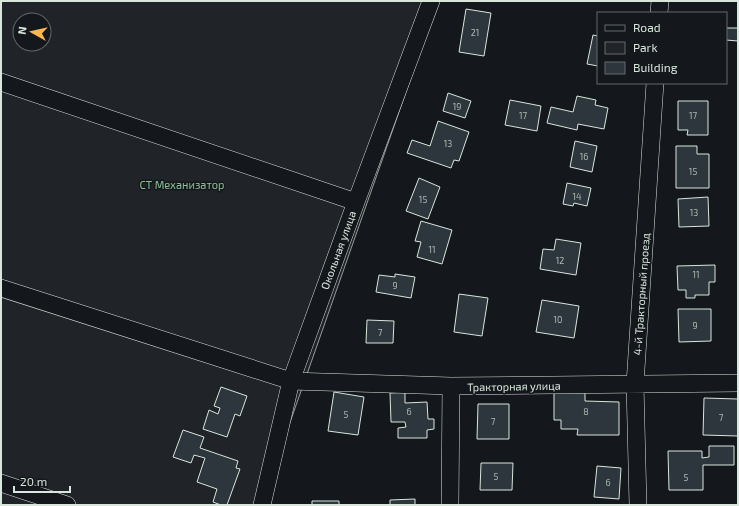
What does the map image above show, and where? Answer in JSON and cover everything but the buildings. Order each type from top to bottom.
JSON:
[{"type":"street","name":"Окольная улица","points":[[262,505],[291,382],[431,1]]},
{"type":"street","points":[[659,12],[660,1]]},
{"type":"street","points":[[1,82],[356,202]]},
{"type":"street","name":"4-й Тракторный проезд","points":[[638,505],[635,384],[655,84]]},
{"type":"street","name":"Тракторная улица","points":[[1,288],[291,382],[451,386],[738,383]]},
{"type":"street","points":[[450,505],[451,386]]},
{"type":"street","points":[[1,483],[67,505]]},
{"type":"green space","name":"СТ Механизатор","points":[[1,1],[438,1],[261,505],[1,505]]}]
